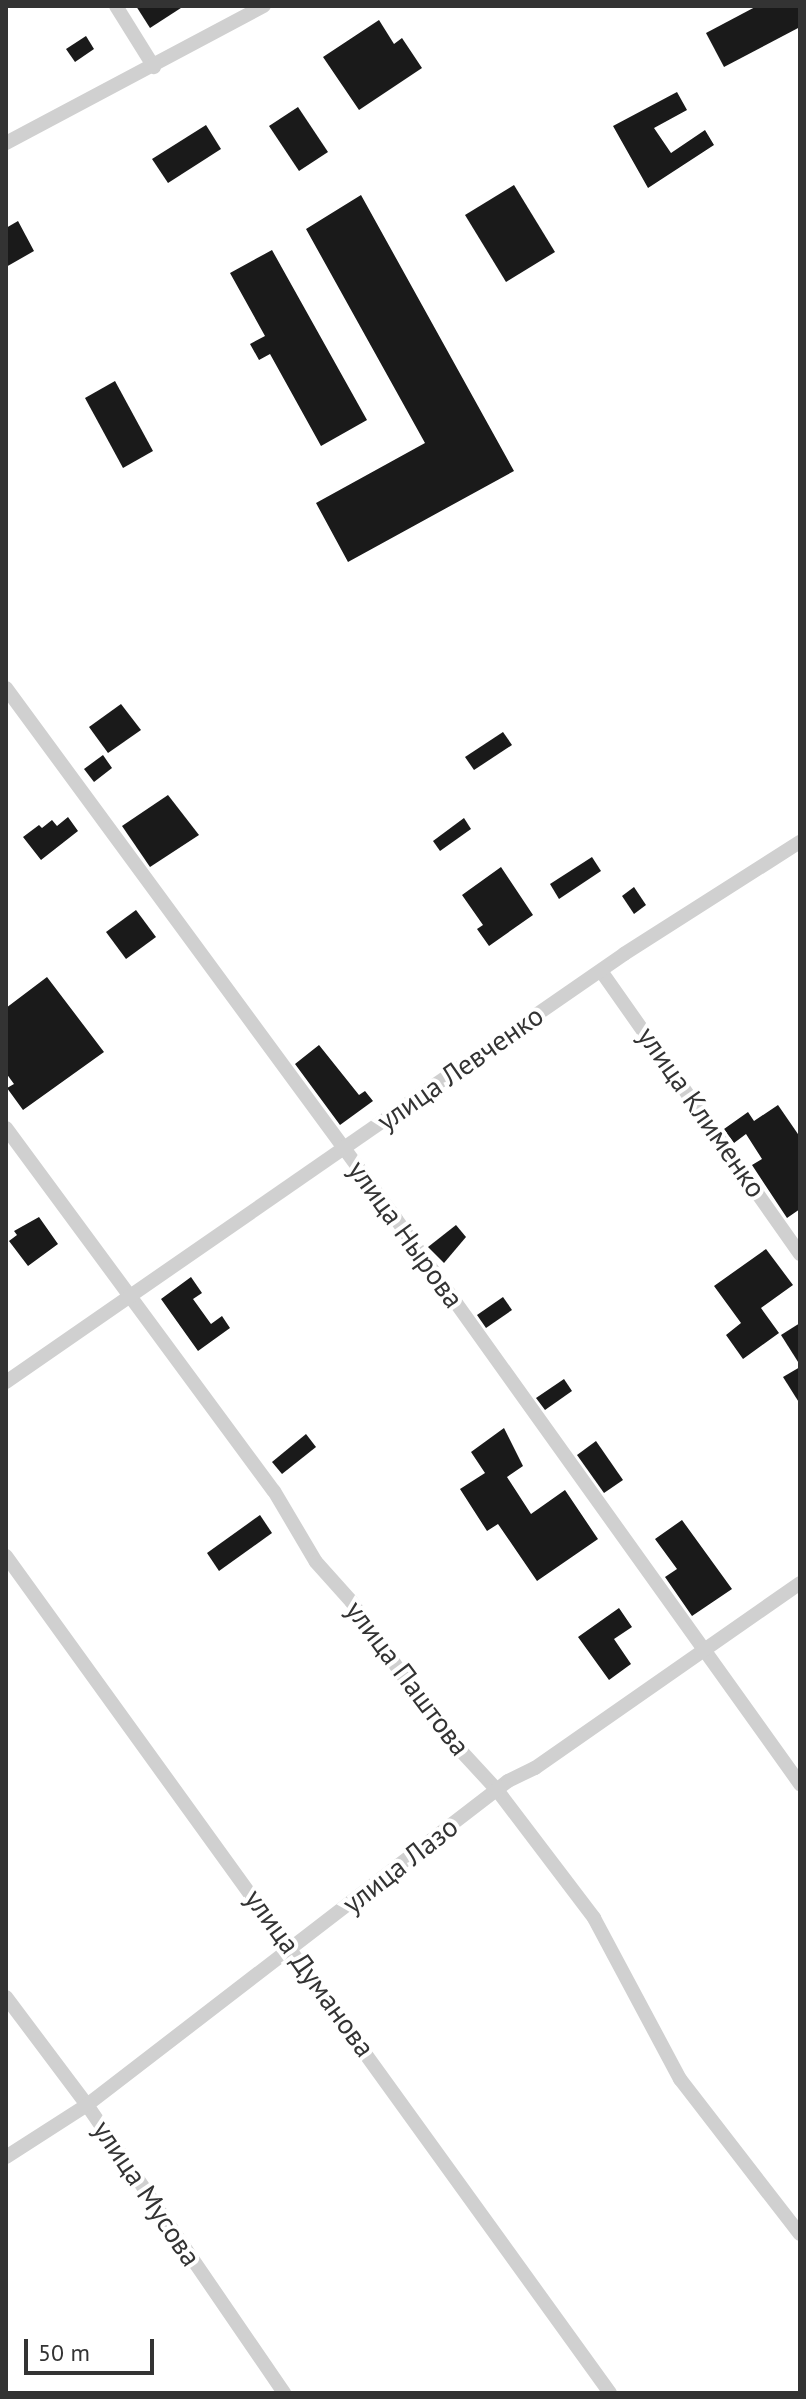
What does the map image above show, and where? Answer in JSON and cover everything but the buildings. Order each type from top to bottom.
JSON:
[{"type":"street","points":[[116,6],[154,67]]},
{"type":"street","points":[[6,143],[264,6]]},
{"type":"street","name":"улица Нырова","points":[[6,688],[344,1148],[800,1784]]},
{"type":"street","name":"улица Левченко","points":[[6,1382],[601,971],[800,842]]},
{"type":"street","name":"улица Клименко","points":[[601,971],[800,1254]]},
{"type":"street","name":"улица Паштова","points":[[6,1128],[438,1726],[497,1790],[594,1918],[680,2079],[800,2234]]},
{"type":"street","name":"улица Думанова","points":[[6,1556],[294,1949],[610,2393]]},
{"type":"street","name":"улица Лазо","points":[[6,2157],[87,2105],[294,1949],[497,1790],[800,1583]]},
{"type":"street","name":"улица Мусова","points":[[6,1997],[87,2105],[284,2393]]}]
